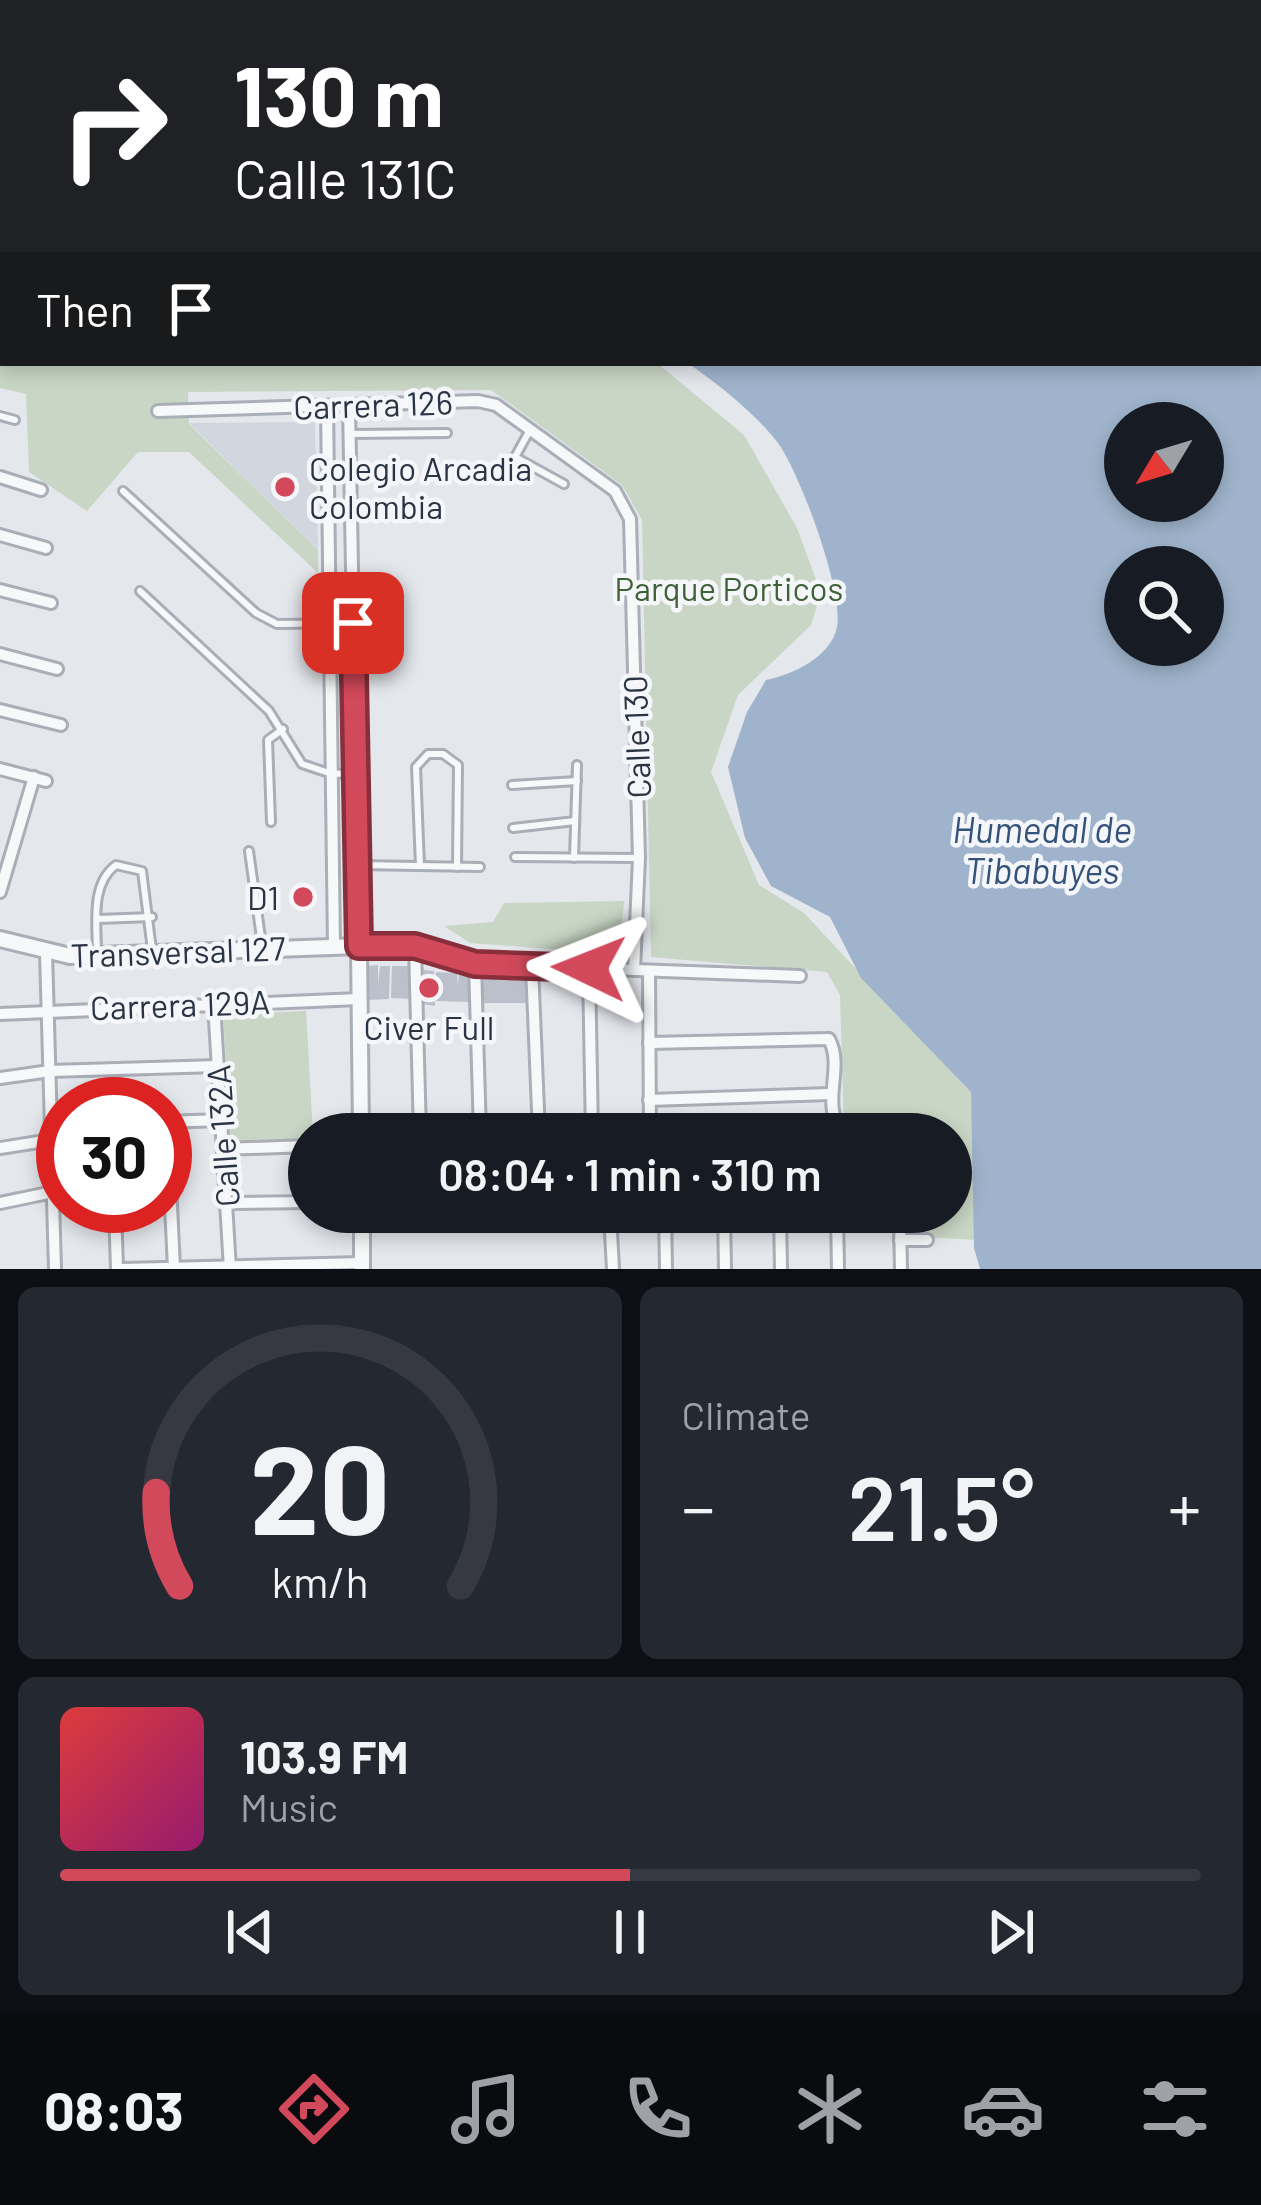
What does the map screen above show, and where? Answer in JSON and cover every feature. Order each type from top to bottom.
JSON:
[{"type":"street","name":"Carrera 126","points":[[158,411],[478,400],[496,405],[615,491],[625,505]]},
{"type":"street","points":[[327,406],[334,946]]},
{"type":"street","points":[[349,406],[361,1113]]},
{"type":"street","points":[[0,477],[41,490]]},
{"type":"street","name":"Calle 130","points":[[625,505],[639,858],[634,970]]},
{"type":"street","points":[[0,535],[46,548]]},
{"type":"street","points":[[0,590],[51,603]]},
{"type":"street","points":[[0,655],[57,669]]},
{"type":"street","points":[[0,710],[62,725]]},
{"type":"street","points":[[0,769],[40,779],[0,892]]},
{"type":"street","name":"Transversal 127","points":[[0,939],[46,952],[97,955],[359,946]]},
{"type":"street","points":[[359,946],[415,946],[475,964],[800,976]]},
{"type":"street","points":[[415,946],[419,1113]]},
{"type":"street","points":[[46,952],[51,1077]]},
{"type":"street","points":[[475,964],[479,1113]]},
{"type":"street","points":[[532,966],[537,1113]]},
{"type":"street","points":[[589,968],[592,1113]]},
{"type":"street","points":[[649,971],[649,1113]]},
{"type":"street","name":"Carrera 129A","points":[[0,1014],[359,999]]},
{"type":"street","name":"Calle 132A","points":[[214,1004],[230,1268]]},
{"type":"street","points":[[649,1043],[829,1039],[834,1060],[832,1113]]},
{"type":"street","points":[[0,1078],[50,1071],[218,1066]]},
{"type":"street","points":[[649,1100],[830,1094]]},
{"type":"street","points":[[192,1121],[221,1120]]},
{"type":"street","points":[[0,1148],[36,1142]]},
{"type":"street","points":[[223,1149],[288,1147]]},
{"type":"street","points":[[0,1203],[36,1196]]},
{"type":"street","points":[[226,1203],[288,1202]]},
{"type":"street","points":[[54,1233],[55,1269]]},
{"type":"street","points":[[117,1233],[120,1269],[362,1266],[362,1233]]},
{"type":"street","points":[[172,1233],[174,1268]]},
{"type":"street","points":[[611,1233],[613,1269]]},
{"type":"street","points":[[665,1233],[666,1269]]},
{"type":"street","points":[[724,1233],[725,1269]]},
{"type":"street","points":[[780,1233],[781,1269]]},
{"type":"street","points":[[837,1233],[838,1269]]},
{"type":"street","points":[[900,1233],[901,1269]]},
{"type":"street","points":[[900,1240],[927,1240]]},
{"type":"lane","points":[[0,416],[15,420]]},
{"type":"lane","points":[[530,430],[515,457],[564,484]]},
{"type":"lane","points":[[349,434],[446,433]]},
{"type":"lane","points":[[123,491],[256,613],[278,624],[353,623]]},
{"type":"lane","points":[[140,591],[283,730],[302,764],[332,774],[356,773]]},
{"type":"lane","points":[[271,823],[268,740],[283,730]]},
{"type":"lane","points":[[355,742],[370,738]]},
{"type":"lane","points":[[420,866],[416,767],[428,754],[443,754],[458,765],[457,867]]},
{"type":"lane","points":[[574,858],[577,765]]},
{"type":"lane","points":[[512,785],[577,781]]},
{"type":"lane","points":[[513,827],[575,821]]},
{"type":"lane","points":[[249,851],[262,949]]},
{"type":"lane","points":[[515,857],[639,858]]},
{"type":"lane","points":[[97,955],[98,892],[105,873],[116,865],[142,871],[152,917],[152,953]]},
{"type":"lane","points":[[357,865],[480,867]]},
{"type":"lane","points":[[98,919],[152,917]]},
{"type":"shaded area","name":"Colegio Arcadia Colombia","points":[[315,422],[318,550],[189,423]]},
{"type":"green space","name":"Parque Porticos","points":[[0,366],[661,366],[744,435],[797,528],[821,593],[811,625],[738,695],[711,772],[759,885],[804,913],[971,1092],[972,1113],[843,1113],[840,995],[827,972],[651,957],[642,520],[622,485],[491,390],[188,392],[189,424],[318,550],[318,573],[189,452],[138,452],[87,511],[29,472],[26,394],[0,388]]},
{"type":"green space","points":[[624,901],[619,954],[470,943],[444,926],[493,922],[504,903]]},
{"type":"green space","points":[[306,1011],[312,1113],[288,1113],[288,1141],[231,1144],[223,1015]]},
{"type":"green space","name":"Parque Porticos","points":[[972,1117],[977,1240],[902,1233],[972,1233]]},
{"type":"water","name":"Humedal de Tibabuyes","points":[[692,366],[1261,366],[1261,1269],[980,1269],[974,1248],[971,1092],[861,978],[830,917],[771,886],[745,838],[728,767],[747,712],[766,680],[819,656],[837,627],[834,588],[808,505],[778,443],[748,410]]},
{"type":"building","points":[[378,965],[378,985],[380,966],[390,966],[389,999],[367,1000],[366,966]]},
{"type":"building","points":[[392,966],[412,966],[414,999],[391,998]]},
{"type":"building","name":"Civer Full","points":[[424,970],[434,971],[435,1006],[422,1004]]},
{"type":"building","points":[[469,970],[469,1002],[436,1001],[436,972],[457,973],[458,987],[459,971]]},
{"type":"building","points":[[529,973],[528,1003],[480,1003],[480,974]]},
{"type":"place","name":"Colegio Arcadia Colombia","points":[[285,487]]},
{"type":"place","name":"D1","points":[[303,897]]},
{"type":"place","name":"Civer Full","points":[[429,988]]},
{"type":"route","points":[[353,623],[359,946],[415,946],[475,964],[589,968]]}]
